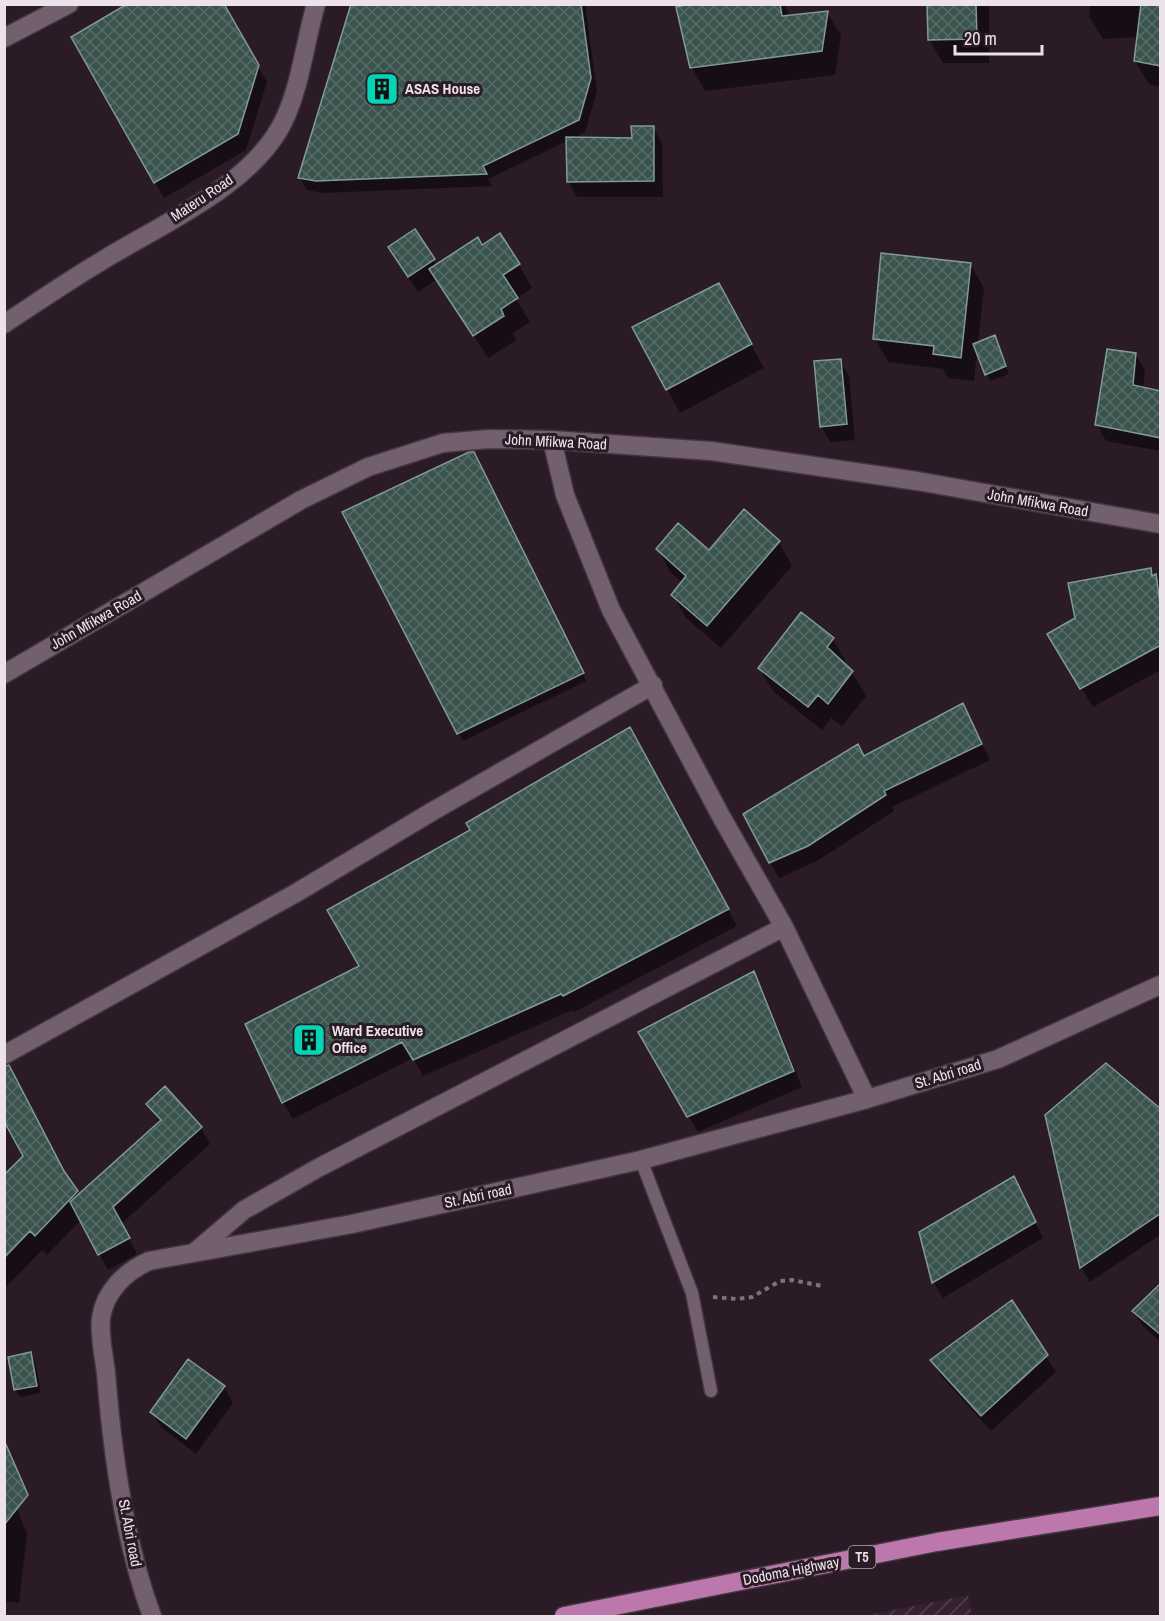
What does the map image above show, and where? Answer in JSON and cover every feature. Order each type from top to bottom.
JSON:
[{"type":"highway","name":"Dodoma Highway","points":[[564,1617],[937,1542],[1161,1506]]},
{"type":"street","points":[[4,38],[69,4]]},
{"type":"street","name":"Materu Road","points":[[4,324],[99,262],[197,205],[245,169],[266,147],[284,120],[316,4]]},
{"type":"street","name":"John Mfikwa Road","points":[[4,674],[301,500],[368,467],[443,443],[489,439],[552,440],[711,452],[917,481],[1161,524]]},
{"type":"street","points":[[552,440],[565,495],[611,610],[653,685],[722,819],[784,927],[867,1099]]},
{"type":"street","points":[[4,1055],[296,893],[433,811],[653,685]]},
{"type":"street","points":[[195,1252],[244,1210],[318,1168],[784,927]]},
{"type":"street","name":"St. Abri road","points":[[152,1617],[141,1588],[111,1437],[101,1318],[112,1288],[138,1267],[149,1261],[352,1224],[641,1160],[867,1099],[998,1059],[1161,985]]},
{"type":"lane","points":[[641,1160],[692,1293],[711,1391]]},
{"type":"path","points":[[692,1293],[737,1299],[752,1297],[780,1281],[792,1280],[822,1286]]},
{"type":"shaded area","points":[[968,1595],[972,1616],[864,1616]]},
{"type":"building","points":[[127,4],[224,4],[259,65],[238,134],[154,183],[71,37]]},
{"type":"building","points":[[351,4],[581,4],[591,78],[579,120],[483,166],[487,174],[316,181],[298,178]]},
{"type":"building","points":[[691,4],[780,4],[782,16],[828,11],[822,51],[690,68],[676,7]]},
{"type":"building","points":[[927,4],[976,4],[977,39],[928,40]]},
{"type":"building","points":[[1141,4],[1161,4],[1161,66],[1134,61]]},
{"type":"building","points":[[631,126],[654,126],[654,181],[567,182],[566,137],[632,138]]},
{"type":"building","points":[[415,229],[435,259],[408,277],[388,247]]},
{"type":"building","points":[[500,233],[520,264],[503,275],[518,298],[501,309],[504,316],[473,336],[429,269],[478,237],[482,245]]},
{"type":"building","points":[[881,253],[971,263],[961,358],[933,354],[934,346],[873,339]]},
{"type":"building","points":[[719,283],[752,344],[666,390],[632,327]]},
{"type":"building","points":[[995,335],[1006,366],[985,375],[973,344]]},
{"type":"building","points":[[1107,349],[1136,353],[1133,385],[1161,391],[1161,438],[1095,425]]},
{"type":"building","points":[[841,359],[847,424],[820,427],[814,361]]},
{"type":"building","points":[[469,452],[474,452],[584,673],[457,734],[342,512]]},
{"type":"building","points":[[744,509],[780,541],[707,626],[671,595],[686,576],[656,549],[678,523],[709,550]]},
{"type":"building","points":[[1151,568],[1152,576],[1156,574],[1161,611],[1161,645],[1080,689],[1047,634],[1075,618],[1068,583]]},
{"type":"building","points":[[801,612],[834,638],[827,647],[853,671],[828,704],[818,695],[808,707],[758,668]]},
{"type":"building","points":[[963,703],[982,744],[884,791],[886,795],[808,846],[769,863],[743,814],[858,744],[864,756]]},
{"type":"building","points":[[630,727],[729,909],[563,996],[561,994],[413,1060],[402,1042],[282,1103],[245,1024],[359,966],[327,910],[470,830],[466,823]]},
{"type":"building","points":[[754,971],[794,1071],[687,1117],[638,1032]]},
{"type":"building","points":[[1106,1063],[1161,1109],[1161,1213],[1080,1268],[1045,1115]]},
{"type":"building","points":[[9,1065],[64,1171],[78,1191],[35,1236],[30,1231],[4,1258],[4,1175],[23,1156],[4,1121],[4,1066]]},
{"type":"building","points":[[165,1086],[202,1127],[113,1207],[130,1238],[98,1255],[70,1202],[161,1120],[146,1104]]},
{"type":"building","points":[[1014,1176],[1036,1222],[932,1283],[919,1232]]},
{"type":"building","points":[[1161,1283],[1161,1335],[1132,1311]]},
{"type":"building","points":[[1012,1300],[1048,1355],[981,1416],[930,1360]]},
{"type":"building","points":[[31,1352],[37,1386],[14,1390],[8,1357]]},
{"type":"building","points":[[188,1359],[225,1386],[186,1439],[150,1412]]},
{"type":"building","points":[[4,1440],[28,1495],[4,1525]]},
{"type":"place","name":"ASAS House","points":[[382,89]]},
{"type":"place","name":"Ward Executive Office","points":[[309,1040]]}]
